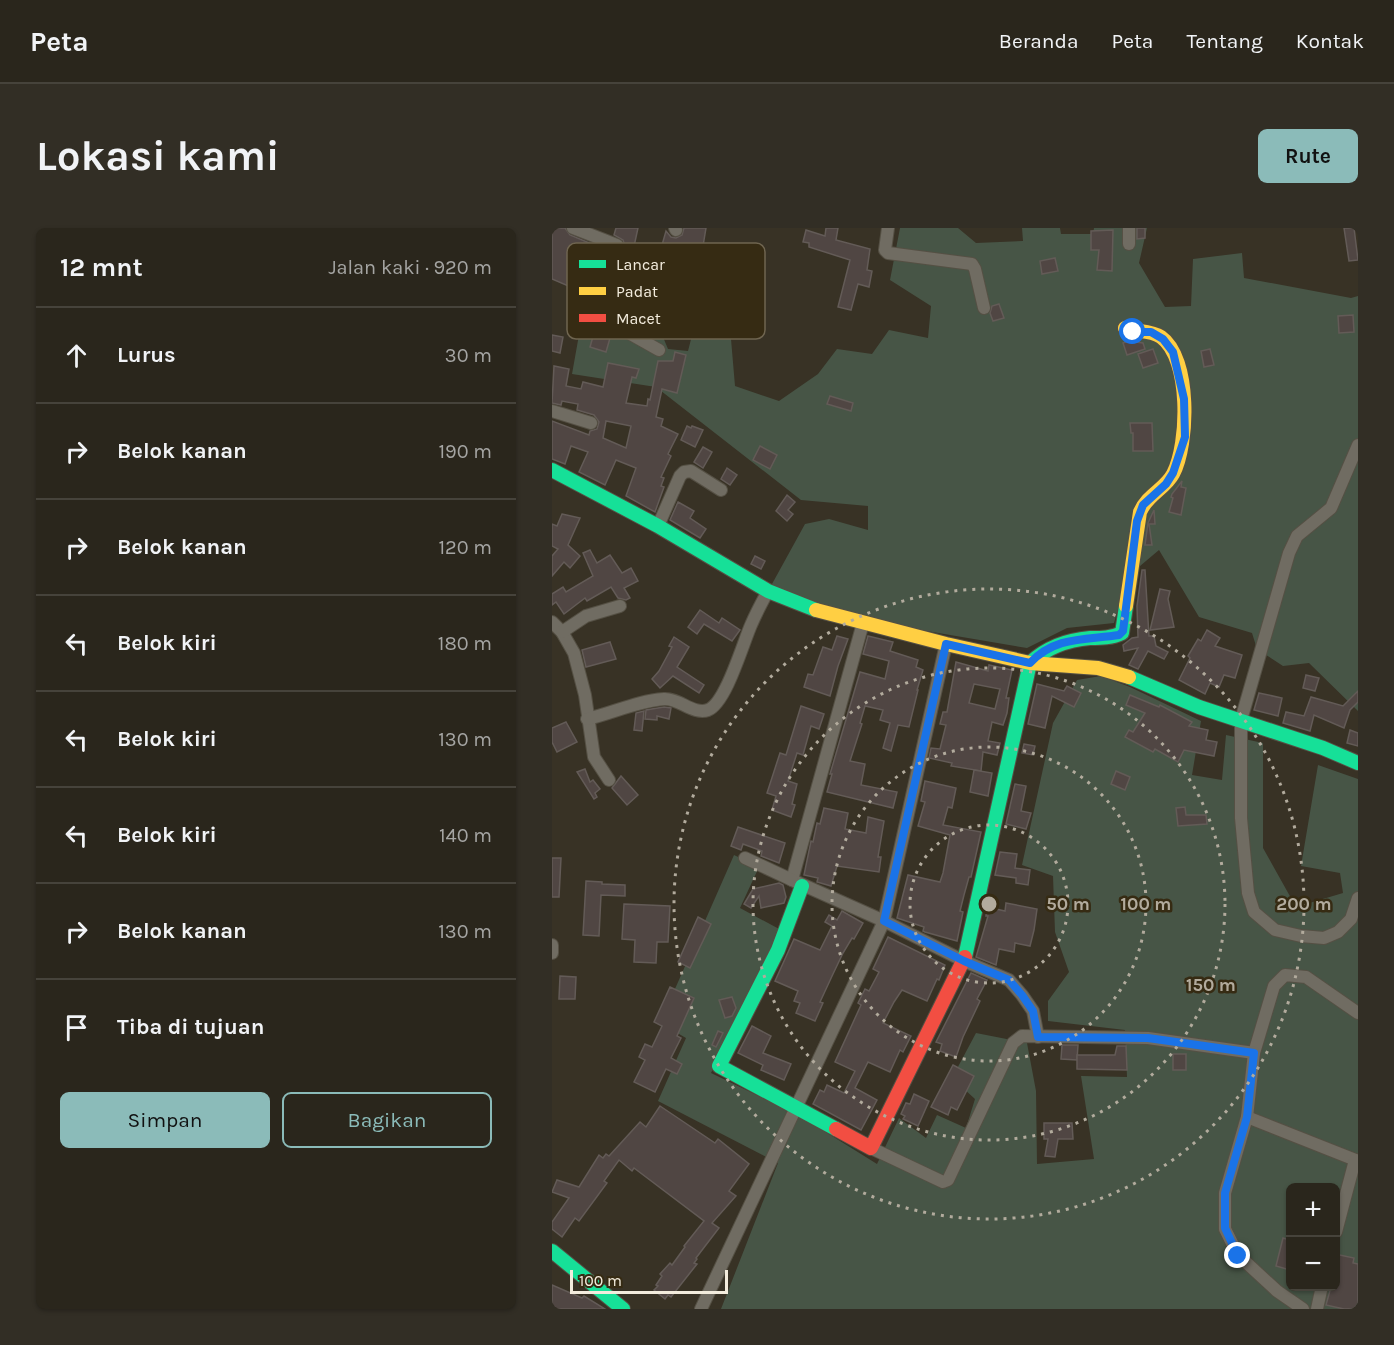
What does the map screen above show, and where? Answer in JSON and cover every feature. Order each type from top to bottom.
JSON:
[{"type":"street","points":[[573,228],[612,243]]},
{"type":"street","points":[[888,228],[885,250],[888,253],[972,264],[984,308]]},
{"type":"street","points":[[1129,228],[1129,244]]},
{"type":"street","points":[[871,1148],[964,961],[1030,663],[1045,649],[1060,642],[1102,638],[1122,633],[1137,521],[1143,505],[1166,484],[1173,473],[1185,437],[1184,399],[1173,352],[1163,339],[1151,332],[1133,332],[1125,328]]},
{"type":"street","points":[[639,339],[659,350]]},
{"type":"street","points":[[552,411],[591,423]]},
{"type":"street","points":[[1358,445],[1331,508],[1297,536],[1289,553],[1240,720],[1241,818],[1248,893],[1254,912],[1275,930],[1324,938],[1338,932],[1351,919],[1358,897]]},
{"type":"street","points":[[552,470],[658,526],[768,591],[823,613],[1030,663],[1098,668],[1122,674],[1199,707],[1323,748],[1358,763]]},
{"type":"street","points":[[658,526],[680,476],[684,472],[692,471],[721,490]]},
{"type":"street","points":[[587,719],[640,703],[666,699],[675,700],[696,709],[710,709],[718,702],[768,591]]},
{"type":"street","points":[[562,632],[586,616],[620,606]]},
{"type":"street","points":[[552,622],[562,632],[574,653],[585,695],[594,757],[609,780]]},
{"type":"street","points":[[863,623],[778,950],[719,1064],[721,1068],[871,1148],[943,1182],[948,1180],[1013,1043],[1022,1036],[1148,1038],[1254,1053]]},
{"type":"street","points":[[701,1309],[884,921],[946,644]]},
{"type":"street","points":[[745,858],[1009,980],[1033,1011],[1038,1037]]},
{"type":"street","points":[[552,945],[552,953]]},
{"type":"street","points":[[1303,1309],[1277,1291],[1238,1256],[1225,1228],[1225,1193],[1247,1117],[1254,1053],[1274,986],[1286,975],[1306,977],[1358,1012]]},
{"type":"street","points":[[1247,1117],[1357,1160],[1340,1216]]},
{"type":"street","points":[[552,1251],[623,1309]]},
{"type":"street","points":[[1317,1309],[1321,1291]]},
{"type":"green space","points":[[900,228],[958,228],[976,243],[1023,241],[1022,228],[1060,228],[1061,234],[1093,234],[1094,228],[1147,228],[1139,263],[1165,307],[1191,306],[1193,259],[1242,253],[1244,278],[1351,298],[1358,296],[1358,711],[1309,663],[1283,666],[1257,649],[1252,633],[1199,617],[1159,550],[1127,577],[1114,623],[1067,628],[1027,648],[909,628],[791,598],[772,584],[805,524],[829,519],[868,530],[868,506],[801,500],[656,387],[572,374],[578,339],[664,339],[668,349],[688,351],[691,339],[731,339],[735,386],[779,401],[818,374],[837,349],[872,354],[889,330],[928,338],[931,306],[890,280]]},
{"type":"green space","points":[[1101,676],[1130,687],[1201,721],[1192,775],[1222,780],[1226,735],[1263,743],[1263,848],[1296,907],[1343,893],[1340,873],[1301,866],[1318,765],[1358,779],[1358,1309],[721,1309],[778,1163],[658,1101],[686,1038],[660,1023],[734,855],[759,867],[740,908],[781,930],[711,1073],[800,1116],[877,1164],[899,1118],[926,1138],[937,1115],[966,1128],[975,1099],[952,1078],[976,1033],[1027,1043],[1036,1091],[1037,1164],[1094,1159],[1081,1076],[1127,1077],[1125,1030],[1048,1021],[1048,1001],[1069,972],[1055,932],[1053,876],[1022,865],[1053,723],[1077,680]]},
{"type":"building","points":[[552,228],[565,228],[570,235],[589,243],[567,243],[567,285],[552,279]]},
{"type":"building","points":[[616,228],[638,228],[635,243],[624,243],[614,235]]},
{"type":"building","points":[[684,228],[706,228],[704,243],[663,243],[666,231],[671,237],[676,238],[682,235]]},
{"type":"building","points":[[826,228],[838,228],[836,240],[870,249],[867,270],[872,271],[869,287],[858,284],[851,310],[838,307],[850,260],[809,247],[809,243],[803,242],[806,230],[825,236]]},
{"type":"building","points":[[1137,228],[1145,228],[1145,238],[1137,239]]},
{"type":"building","points":[[1344,228],[1354,228],[1358,260],[1349,261]]},
{"type":"building","points":[[1113,230],[1112,271],[1097,270],[1099,250],[1091,250],[1091,231]]},
{"type":"building","points":[[1055,258],[1058,271],[1042,274],[1040,261]]},
{"type":"building","points":[[999,304],[1004,318],[993,321],[990,313],[992,306]]},
{"type":"building","points":[[1353,315],[1354,332],[1339,333],[1338,316]]},
{"type":"building","points":[[552,335],[563,337],[560,353],[552,351]]},
{"type":"building","points":[[592,339],[610,339],[606,352],[590,347]]},
{"type":"building","points":[[1128,341],[1143,343],[1145,349],[1127,355],[1123,343]]},
{"type":"building","points":[[1153,349],[1158,363],[1143,368],[1138,354]]},
{"type":"building","points":[[1210,349],[1214,365],[1204,367],[1201,351]]},
{"type":"building","points":[[675,352],[686,355],[677,393],[662,389],[656,417],[663,419],[661,426],[678,434],[668,454],[671,456],[661,477],[664,478],[661,486],[664,487],[655,512],[626,496],[636,468],[616,460],[605,485],[579,472],[588,452],[571,446],[565,464],[552,459],[552,421],[589,435],[590,431],[597,429],[599,422],[594,415],[577,410],[578,404],[562,401],[561,405],[552,403],[554,366],[569,369],[566,386],[581,389],[583,382],[603,387],[608,363],[639,369],[636,378],[632,377],[626,403],[647,406],[658,361],[673,361]],"holes":[[[606,421],[631,426],[626,448],[603,438]]]},
{"type":"building","points":[[830,396],[853,403],[851,411],[827,404]]},
{"type":"building","points":[[1130,423],[1152,423],[1153,451],[1133,451],[1133,433],[1131,433]]},
{"type":"building","points":[[687,426],[703,430],[695,447],[681,440]]},
{"type":"building","points":[[760,446],[777,455],[770,469],[753,460]]},
{"type":"building","points":[[703,447],[712,452],[703,468],[694,462]]},
{"type":"building","points":[[727,468],[737,475],[730,485],[721,479]]},
{"type":"building","points":[[1182,481],[1181,487],[1186,488],[1181,515],[1169,512],[1172,494]]},
{"type":"building","points":[[787,495],[795,502],[788,510],[793,514],[787,521],[776,511]]},
{"type":"building","points":[[678,502],[694,511],[690,518],[706,529],[700,538],[670,520]]},
{"type":"building","points":[[1154,510],[1155,524],[1149,524],[1152,545],[1145,545],[1148,523]]},
{"type":"building","points":[[562,514],[580,518],[568,545],[580,556],[570,568],[564,562],[552,576],[552,556],[558,549],[552,546],[552,524],[557,526]]},
{"type":"building","points":[[590,550],[597,563],[610,555],[622,573],[631,568],[638,581],[624,588],[630,598],[626,600],[618,598],[611,587],[587,601],[585,598],[564,614],[556,602],[552,605],[552,594],[563,587],[566,592],[593,576],[583,553]]},
{"type":"building","points":[[755,556],[765,561],[761,569],[751,564]]},
{"type":"building","points":[[1142,570],[1145,570],[1149,636],[1154,636],[1156,646],[1168,652],[1164,659],[1148,651],[1138,669],[1129,665],[1138,648],[1124,651],[1123,645],[1132,638],[1138,637],[1137,606]]},
{"type":"building","points":[[1160,589],[1170,591],[1168,599],[1174,627],[1150,630]]},
{"type":"building","points":[[700,610],[719,623],[722,618],[740,630],[732,641],[704,624],[697,634],[688,627]]},
{"type":"building","points":[[1207,630],[1220,638],[1215,646],[1242,655],[1235,678],[1224,675],[1219,687],[1210,683],[1205,694],[1179,680],[1190,658],[1188,656],[1198,639],[1201,641]]},
{"type":"building","points":[[837,636],[848,639],[830,696],[804,687],[808,674],[813,675],[823,647],[832,650]]},
{"type":"building","points":[[868,636],[893,642],[890,651],[918,660],[916,667],[923,670],[909,727],[898,725],[891,751],[883,748],[890,723],[880,720],[883,710],[865,706],[860,723],[862,724],[850,761],[865,764],[861,785],[897,792],[893,808],[827,792],[832,774],[830,774],[860,672],[885,679],[889,661],[863,654]]},
{"type":"building","points":[[674,637],[689,647],[677,667],[704,685],[699,693],[673,676],[660,688],[652,679],[672,647],[669,646]]},
{"type":"building","points":[[610,642],[616,659],[586,667],[582,650]]},
{"type":"building","points":[[956,662],[988,671],[989,665],[1012,670],[1006,698],[1009,698],[1007,713],[1003,725],[992,722],[988,741],[1000,743],[997,755],[983,752],[981,771],[951,766],[952,763],[929,758],[931,748],[940,749],[946,725],[940,724],[943,712],[947,712]],"holes":[[[974,684],[1000,689],[995,709],[969,703]]]},
{"type":"building","points":[[1306,675],[1319,678],[1315,691],[1303,688]]},
{"type":"building","points":[[1037,684],[1064,691],[1067,686],[1081,693],[1074,707],[1052,696],[1045,728],[1028,724]]},
{"type":"building","points":[[1358,691],[1358,702],[1350,710],[1344,728],[1314,715],[1310,731],[1283,723],[1286,712],[1304,716],[1311,697],[1343,706]]},
{"type":"building","points":[[1259,693],[1282,698],[1278,716],[1254,710]]},
{"type":"building","points":[[1130,695],[1159,707],[1160,705],[1192,722],[1189,726],[1208,730],[1206,740],[1217,742],[1214,756],[1184,750],[1178,762],[1155,749],[1153,752],[1125,737],[1129,730],[1133,732],[1145,713],[1126,705]]},
{"type":"building","points":[[801,706],[824,714],[819,729],[811,726],[803,755],[797,753],[788,781],[797,784],[791,817],[772,810],[776,796],[767,793],[780,753],[786,755]]},
{"type":"building","points":[[671,708],[669,719],[657,716],[657,720],[645,719],[646,710]]},
{"type":"building","points":[[644,711],[642,731],[634,730],[636,713]]},
{"type":"building","points":[[566,722],[577,742],[557,752],[552,742],[552,728]]},
{"type":"building","points":[[1350,730],[1358,733],[1358,746],[1347,743]]},
{"type":"building","points":[[1024,744],[1035,746],[1033,755],[1022,753]]},
{"type":"building","points":[[585,769],[590,782],[593,780],[600,789],[595,793],[597,797],[594,799],[577,772]]},
{"type":"building","points":[[974,770],[992,773],[988,796],[970,792]]},
{"type":"building","points":[[1116,771],[1130,777],[1125,790],[1111,784]]},
{"type":"building","points":[[621,776],[638,795],[627,805],[612,788]]},
{"type":"building","points":[[925,781],[956,788],[952,808],[948,807],[943,825],[981,832],[971,877],[969,877],[960,911],[963,912],[957,941],[925,932],[924,927],[897,918],[908,875],[940,882],[943,873],[950,835],[918,826],[925,802],[921,801]]},
{"type":"building","points":[[1015,784],[1026,786],[1021,811],[1031,813],[1026,829],[1006,824]]},
{"type":"building","points":[[1185,807],[1186,815],[1206,815],[1207,824],[1178,826],[1176,808]]},
{"type":"building","points":[[824,808],[848,813],[845,829],[866,833],[868,817],[884,821],[878,857],[881,857],[879,872],[837,866],[831,886],[817,882],[818,878],[804,875],[811,841],[813,842],[817,823],[820,824]]},
{"type":"building","points":[[738,827],[785,843],[779,863],[761,856],[762,851],[743,844],[741,850],[731,846]]},
{"type":"building","points":[[1000,852],[1017,854],[1015,868],[1030,870],[1028,885],[1016,883],[1016,878],[995,875]]},
{"type":"building","points":[[552,858],[561,858],[559,897],[552,897]]},
{"type":"building","points":[[586,881],[625,885],[625,896],[601,895],[599,936],[583,935]]},
{"type":"building","points":[[779,883],[783,885],[786,897],[784,903],[761,908],[759,896],[751,908],[744,904],[753,889]]},
{"type":"building","points":[[1006,903],[1037,909],[1034,930],[1030,946],[1015,943],[1014,952],[999,949],[996,965],[976,957],[988,916],[986,916],[987,907],[1005,911]]},
{"type":"building","points":[[624,904],[670,906],[668,942],[657,942],[656,963],[634,962],[635,940],[622,939]]},
{"type":"building","points":[[842,911],[863,923],[843,953],[820,1002],[823,1003],[815,1021],[796,1013],[800,1003],[794,1001],[798,991],[775,981],[794,939],[820,950],[832,926],[825,922],[829,915],[837,920]]},
{"type":"building","points":[[698,917],[711,924],[690,968],[678,962]]},
{"type":"building","points":[[888,937],[945,965],[927,1001],[902,990],[883,1023],[911,1036],[903,1052],[900,1050],[890,1072],[868,1062],[855,1088],[877,1100],[861,1130],[813,1104],[820,1090],[824,1092],[827,1085],[844,1093],[855,1071],[835,1062],[861,1005],[858,1003],[865,989],[869,991],[879,972],[873,969]]},
{"type":"building","points":[[971,973],[987,980],[977,999],[980,1001],[956,1057],[940,1051],[942,1044],[936,1042]]},
{"type":"building","points":[[560,976],[576,977],[575,999],[559,999]]},
{"type":"building","points":[[670,987],[694,998],[677,1036],[681,1038],[671,1058],[682,1064],[677,1074],[666,1069],[655,1092],[634,1082],[645,1060],[639,1057],[645,1044],[652,1047],[662,1026],[654,1022]]},
{"type":"building","points":[[732,997],[736,1008],[732,1016],[725,1018],[719,1000]]},
{"type":"building","points":[[752,1026],[771,1036],[763,1053],[791,1064],[784,1080],[761,1070],[763,1065],[738,1053]]},
{"type":"building","points":[[718,1031],[723,1033],[716,1047],[712,1045]]},
{"type":"building","points":[[1062,1045],[1078,1045],[1077,1060],[1061,1059]]},
{"type":"building","points":[[1117,1046],[1126,1046],[1127,1070],[1077,1069],[1077,1055],[1115,1055]]},
{"type":"building","points":[[1173,1054],[1186,1054],[1186,1070],[1173,1070]]},
{"type":"building","points":[[953,1065],[974,1076],[957,1110],[951,1107],[948,1115],[931,1107]]},
{"type":"building","points":[[914,1094],[929,1101],[918,1126],[903,1119],[905,1116],[901,1114],[906,1103],[910,1104]]},
{"type":"building","points":[[660,1106],[715,1143],[718,1139],[749,1164],[729,1191],[736,1196],[712,1223],[719,1228],[696,1258],[694,1263],[697,1264],[671,1297],[668,1295],[665,1299],[654,1290],[662,1276],[660,1274],[670,1263],[672,1265],[704,1221],[634,1168],[632,1171],[619,1160],[604,1181],[607,1183],[579,1221],[575,1218],[562,1237],[552,1229],[552,1222],[569,1198],[552,1192],[557,1180],[579,1187],[599,1155],[603,1158],[606,1154],[609,1156],[640,1122],[646,1127]]},
{"type":"building","points":[[1044,1123],[1072,1123],[1073,1139],[1058,1139],[1055,1157],[1045,1156],[1048,1139],[1044,1139]]},
{"type":"building","points":[[1283,1238],[1286,1239],[1286,1269],[1276,1266]]},
{"type":"building","points":[[1340,1255],[1354,1258],[1353,1263],[1358,1264],[1358,1309],[1326,1305],[1330,1291],[1340,1291]]},
{"type":"building","points":[[552,1285],[582,1298],[584,1296],[605,1309],[552,1309]]},
{"type":"traffic: fast","points":[[552,470],[658,526],[768,591],[816,610]]},
{"type":"traffic: fast","points":[[965,957],[1030,663],[1043,653],[1065,643],[1081,639],[1110,637],[1122,633],[1126,606]]},
{"type":"traffic: fast","points":[[1129,677],[1199,707],[1323,748],[1358,763]]},
{"type":"traffic: fast","points":[[802,886],[778,950],[719,1066],[836,1129]]},
{"type":"traffic: fast","points":[[552,1251],[623,1309]]},
{"type":"traffic: slow","points":[[1125,328],[1157,335],[1171,348],[1178,363],[1184,402],[1182,443],[1173,474],[1147,501],[1140,512],[1126,606]]},
{"type":"traffic: slow","points":[[816,610],[1030,663],[1098,668],[1129,677]]},
{"type":"traffic: jam","points":[[836,1129],[871,1148],[965,957]]},
{"type":"route","points":[[1133,332],[1151,332],[1163,339],[1173,352],[1184,399],[1185,437],[1173,473],[1166,484],[1143,505],[1137,521],[1123,631],[1119,635],[1102,638],[1060,642],[1045,649],[1030,663],[946,644],[884,921],[964,961],[1009,980],[1033,1011],[1038,1037],[1148,1038],[1254,1053],[1247,1117],[1225,1193],[1225,1228],[1238,1256]]}]
